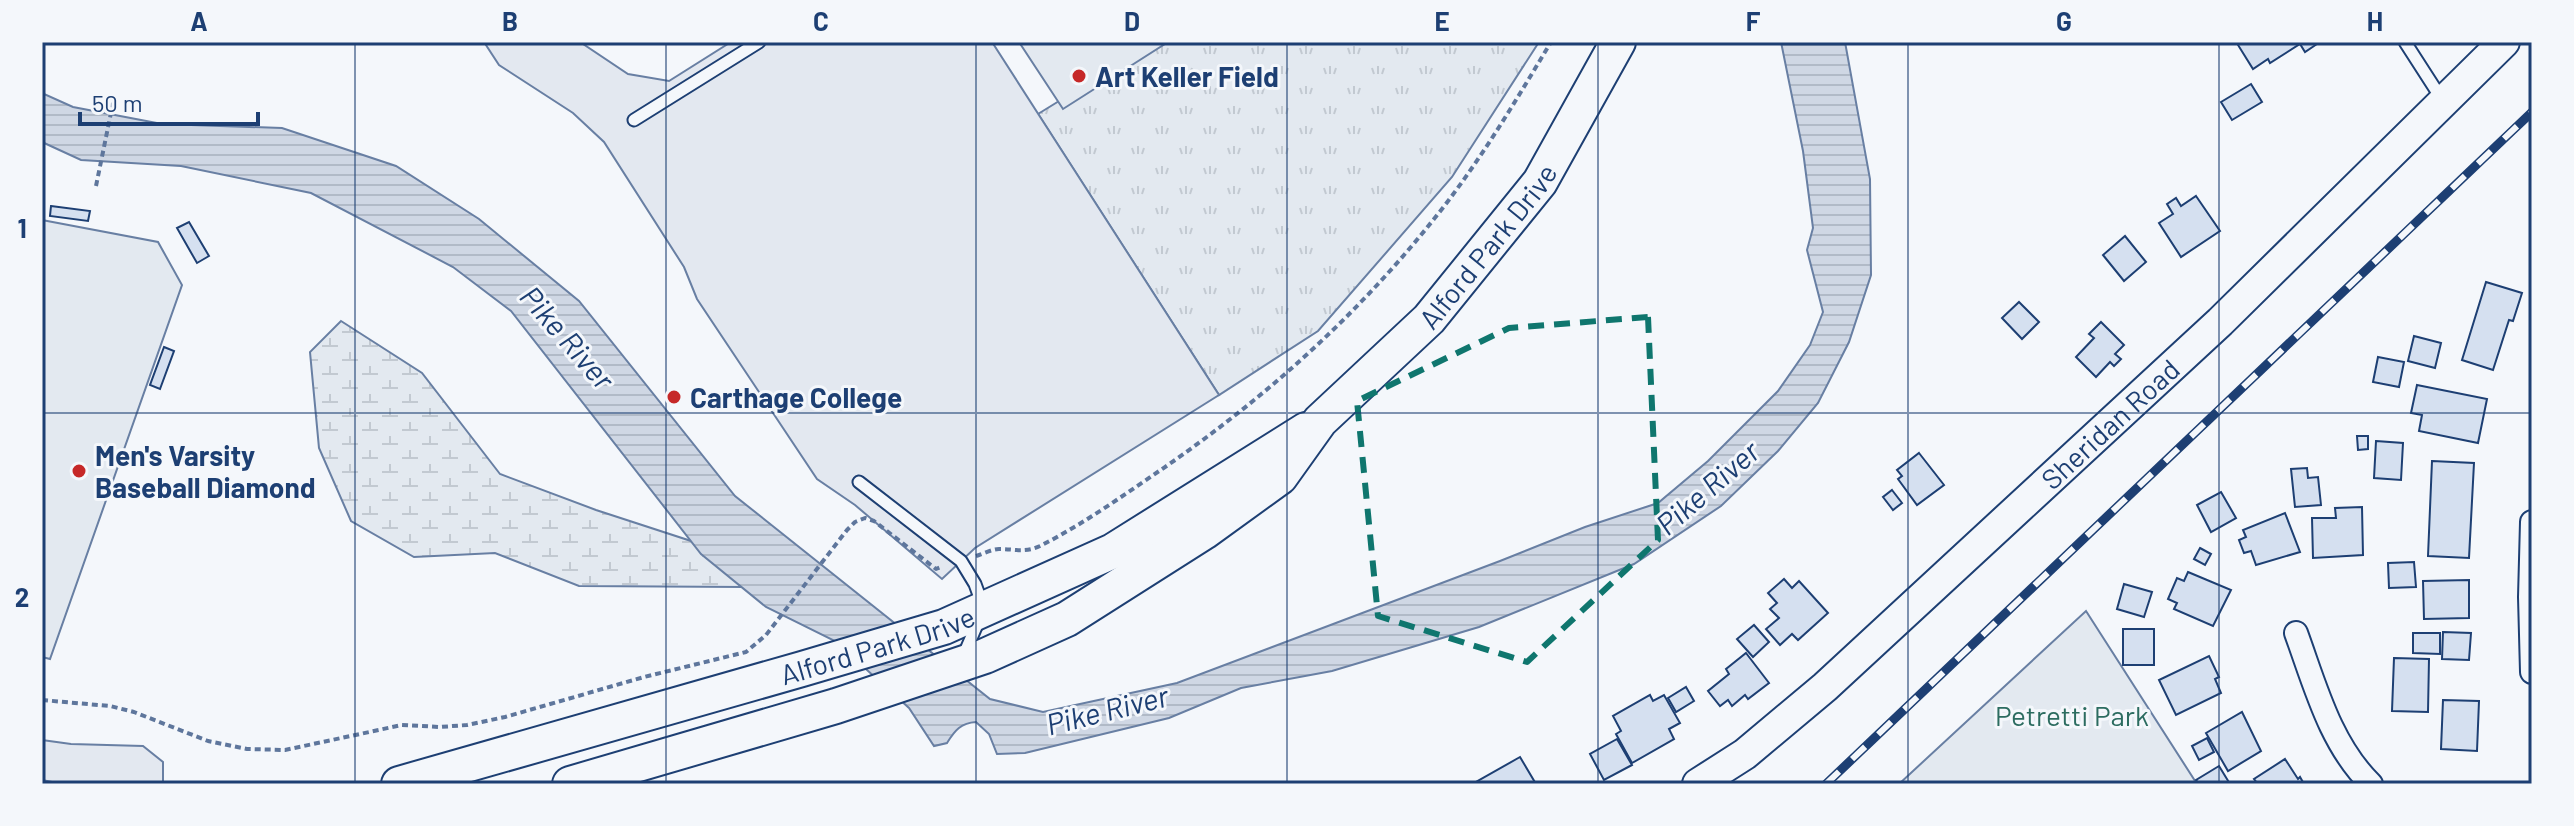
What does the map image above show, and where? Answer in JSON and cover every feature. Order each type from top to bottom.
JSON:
[{"type":"main road","name":"Alford Park Drive","points":[[570,784],[836,706],[972,661],[1067,619],[1204,532],[1280,477],[1320,421],[1429,319],[1540,182],[1618,42]]},
{"type":"main road","name":"Alford Park Drive","points":[[399,784],[944,627],[1113,551],[1320,421]]},
{"type":"street","name":"Sheridan Road","points":[[1698,784],[1755,746],[1846,667],[2220,322],[2504,42]]},
{"type":"street","points":[[2532,522],[2532,672]]},
{"type":"street","points":[[2296,633],[2326,716],[2350,760],[2371,784]]},
{"type":"lane","points":[[634,120],[759,42]]},
{"type":"lane","points":[[2405,42],[2443,102]]},
{"type":"lane","points":[[859,482],[961,561],[975,584],[984,608],[972,661]]},
{"type":"path","points":[[42,700],[110,706],[134,712],[208,741],[247,749],[285,750],[402,725],[467,725],[746,652],[766,635],[847,530],[865,518],[874,521],[936,569],[998,549],[1020,552],[1038,547],[1220,429],[1294,368],[1379,284],[1446,204],[1504,120],[1551,42]]},
{"type":"path","points":[[96,186],[113,103]]},
{"type":"highlighted area","points":[[1648,317],[1658,540],[1527,662],[1378,616],[1357,401],[1509,328]]},
{"type":"green space","name":"Art Keller Field","points":[[1019,42],[1168,42],[1063,109]]},
{"type":"green space","points":[[1155,42],[1539,42],[1452,177],[1318,331],[1219,395],[1038,114]]},
{"type":"green space","name":"Men's Varsity Baseball Diamond","points":[[42,220],[158,242],[182,285],[50,659],[42,657]]},
{"type":"green space","points":[[341,321],[422,373],[500,474],[691,541],[742,587],[579,586],[495,553],[414,557],[351,521],[319,448],[310,352]]},
{"type":"green space","name":"Petretti Park","points":[[2086,611],[2197,784],[1899,784]]},
{"type":"shaded area","points":[[484,42],[580,42],[628,74],[669,81],[731,42],[992,42],[1219,395],[975,548],[942,579],[855,505],[817,479],[697,299],[684,267],[604,142],[573,113],[499,65]]},
{"type":"shaded area","points":[[42,740],[143,746],[163,762],[163,784],[62,784],[42,780]]},
{"type":"water","name":"Pike River","points":[[1781,42],[1845,42],[1870,179],[1871,275],[1849,342],[1818,403],[1778,451],[1721,506],[1634,564],[1479,627],[1332,671],[1241,688],[1169,718],[1025,753],[997,754],[989,734],[976,722],[959,728],[947,743],[934,746],[909,708],[835,641],[766,607],[701,554],[511,311],[453,267],[311,193],[181,166],[81,160],[42,142],[42,93],[73,107],[162,124],[282,128],[396,166],[479,219],[579,301],[735,496],[990,699],[1043,712],[1177,683],[1585,527],[1658,503],[1708,461],[1778,391],[1810,345],[1823,312],[1807,250],[1813,228],[1803,151]]},
{"type":"building","points":[[2241,42],[2317,44],[2305,52],[2300,44],[2270,63],[2268,59],[2253,69],[2238,45]]},
{"type":"building","points":[[2251,84],[2262,102],[2232,120],[2221,102]]},
{"type":"building","points":[[2196,196],[2220,231],[2181,257],[2159,223],[2173,214],[2167,204],[2176,198],[2181,206]]},
{"type":"building","points":[[51,206],[90,211],[88,221],[50,216]]},
{"type":"building","points":[[189,222],[209,256],[197,263],[177,228]]},
{"type":"building","points":[[2125,236],[2146,262],[2124,281],[2103,255]]},
{"type":"building","points":[[2486,282],[2522,293],[2513,321],[2509,320],[2493,370],[2462,360]]},
{"type":"building","points":[[2019,302],[2039,322],[2022,339],[2002,318]]},
{"type":"building","points":[[2101,322],[2124,345],[2115,354],[2121,359],[2114,366],[2110,362],[2096,377],[2076,357],[2094,338],[2089,334]]},
{"type":"building","points":[[2414,336],[2441,343],[2435,368],[2408,361]]},
{"type":"building","points":[[164,347],[174,351],[160,389],[150,385]]},
{"type":"building","points":[[2378,357],[2404,362],[2399,387],[2373,382]]},
{"type":"building","points":[[2417,385],[2487,399],[2478,443],[2419,431],[2422,415],[2411,413]]},
{"type":"building","points":[[2357,436],[2368,436],[2368,449],[2358,450]]},
{"type":"building","points":[[2376,441],[2403,443],[2401,480],[2374,478]]},
{"type":"building","points":[[1919,453],[1944,485],[1917,505],[1898,479],[1902,476],[1897,470]]},
{"type":"building","points":[[2432,461],[2474,463],[2469,558],[2428,556]]},
{"type":"building","points":[[2307,468],[2308,478],[2318,477],[2321,505],[2295,507],[2291,469]]},
{"type":"building","points":[[1892,490],[1902,503],[1893,510],[1883,497]]},
{"type":"building","points":[[2221,492],[2236,518],[2211,532],[2197,505]]},
{"type":"building","points":[[2362,507],[2363,555],[2313,558],[2312,518],[2336,518],[2335,508]]},
{"type":"building","points":[[2285,513],[2300,552],[2256,565],[2251,551],[2244,553],[2239,540],[2246,537],[2243,530]]},
{"type":"building","points":[[2200,548],[2211,554],[2205,565],[2194,559]]},
{"type":"building","points":[[2414,562],[2416,587],[2389,588],[2388,563]]},
{"type":"building","points":[[2188,572],[2231,590],[2213,626],[2174,609],[2177,603],[2168,599],[2177,578],[2184,581]]},
{"type":"building","points":[[1784,579],[1792,588],[1799,581],[1828,613],[1798,640],[1792,634],[1780,645],[1766,629],[1779,618],[1770,609],[1777,603],[1768,593]]},
{"type":"building","points":[[2469,580],[2469,618],[2424,619],[2423,581]]},
{"type":"building","points":[[2124,584],[2152,592],[2144,617],[2117,609]]},
{"type":"building","points":[[1754,625],[1769,642],[1753,657],[1737,639]]},
{"type":"building","points":[[2123,629],[2154,629],[2154,665],[2123,665]]},
{"type":"building","points":[[2443,632],[2471,633],[2469,660],[2442,659]]},
{"type":"building","points":[[2413,633],[2440,633],[2440,654],[2413,653]]},
{"type":"building","points":[[1746,653],[1769,683],[1748,699],[1745,695],[1732,706],[1728,700],[1720,706],[1708,691],[1729,674],[1726,669]]},
{"type":"building","points":[[2209,656],[2219,677],[2215,679],[2221,693],[2176,715],[2159,680]]},
{"type":"building","points":[[2394,658],[2429,659],[2428,712],[2392,711]]},
{"type":"building","points":[[1686,687],[1694,701],[1676,712],[1668,698]]},
{"type":"building","points":[[1650,695],[1653,701],[1664,695],[1680,723],[1669,729],[1674,739],[1632,763],[1616,734],[1621,731],[1613,716]]},
{"type":"building","points":[[2443,700],[2479,701],[2477,751],[2441,749]]},
{"type":"building","points":[[2242,712],[2261,751],[2228,771],[2206,733]]},
{"type":"building","points":[[2207,738],[2214,752],[2199,760],[2192,746]]},
{"type":"building","points":[[1617,739],[1632,765],[1604,780],[1590,754]]},
{"type":"building","points":[[1520,757],[1536,784],[1477,784],[1476,782]]},
{"type":"building","points":[[2285,759],[2304,784],[2258,784],[2254,779]]},
{"type":"building","points":[[2219,766],[2230,784],[2199,784],[2196,780]]},
{"type":"railway","points":[[1826,784],[2532,112]]},
{"type":"place","name":"Art Keller Field","points":[[1079,76]]},
{"type":"place","name":"Carthage College","points":[[674,397]]},
{"type":"place","name":"Men's Varsity Baseball Diamond","points":[[79,471]]}]
